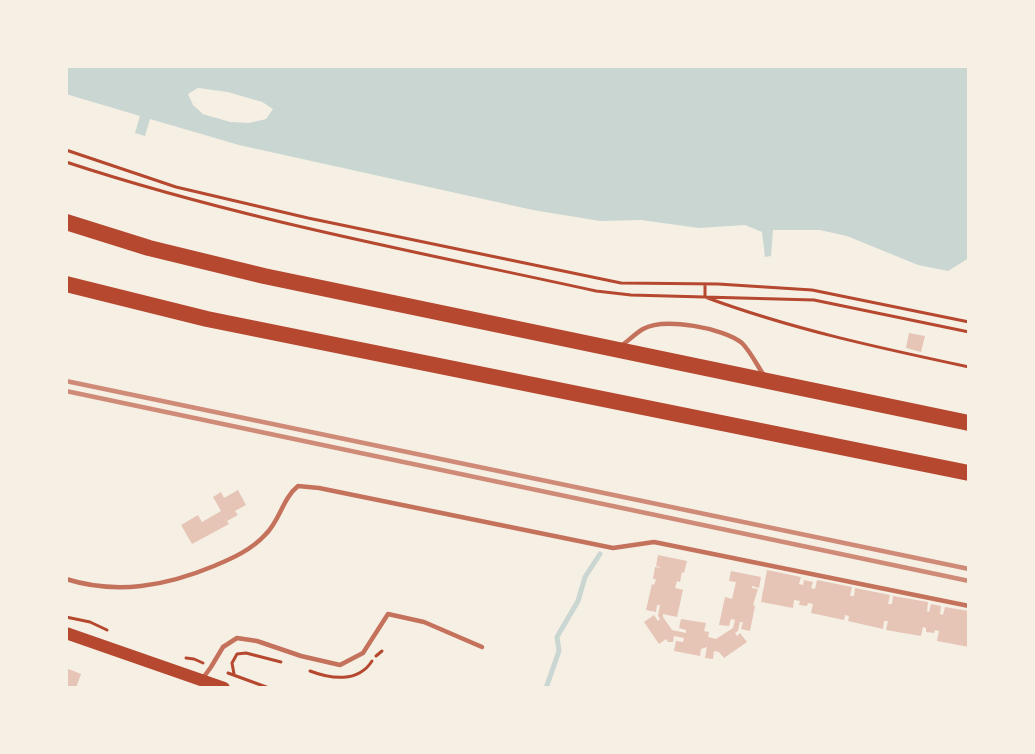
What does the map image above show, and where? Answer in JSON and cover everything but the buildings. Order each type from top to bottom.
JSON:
[{"type":"highway","points":[[66,222],[149,248],[264,276],[969,423]]},
{"type":"highway","points":[[66,284],[207,319],[969,473]]},
{"type":"main road","points":[[66,633],[224,688]]},
{"type":"lane","points":[[617,350],[644,328],[661,324],[695,325],[742,344],[769,382]]},
{"type":"lane","points":[[66,579],[95,586],[141,588],[187,577],[232,559],[251,548],[267,534],[289,494],[298,486],[476,518],[613,548],[654,542],[969,606]]},
{"type":"lane","points":[[201,680],[223,647],[237,638],[257,641],[301,656],[340,665],[363,653],[388,614],[424,622],[482,646]]},
{"type":"path","points":[[66,150],[177,187],[621,283],[705,284],[812,290],[969,322]]},
{"type":"path","points":[[66,162],[139,186],[213,206],[596,291],[631,295],[814,300],[969,332]]},
{"type":"path","points":[[705,284],[705,297]]},
{"type":"path","points":[[705,297],[753,315],[850,342],[969,367]]},
{"type":"shaded area","points":[[66,66],[969,66],[969,258],[948,271],[918,265],[847,236],[820,230],[773,230],[771,256],[765,257],[762,232],[745,225],[699,228],[641,220],[600,221],[533,210],[239,145],[150,119],[145,136],[135,133],[140,116],[66,94]],"holes":[[[198,88],[262,102],[272,109],[266,119],[231,122],[203,114],[189,94]]]},
{"type":"pier","points":[[198,88],[228,92],[262,102],[273,109],[266,119],[249,123],[231,122],[203,114],[193,105],[188,94]],"holes":[[[199,91],[227,95],[261,105],[268,110],[264,117],[249,120],[231,119],[204,111],[195,103],[192,95]]]},
{"type":"waterway","points":[[546,688],[559,651],[557,637],[578,601],[585,577],[600,554]]},
{"type":"railway","points":[[66,381],[969,569]]},
{"type":"railway","points":[[66,391],[969,581]]}]
